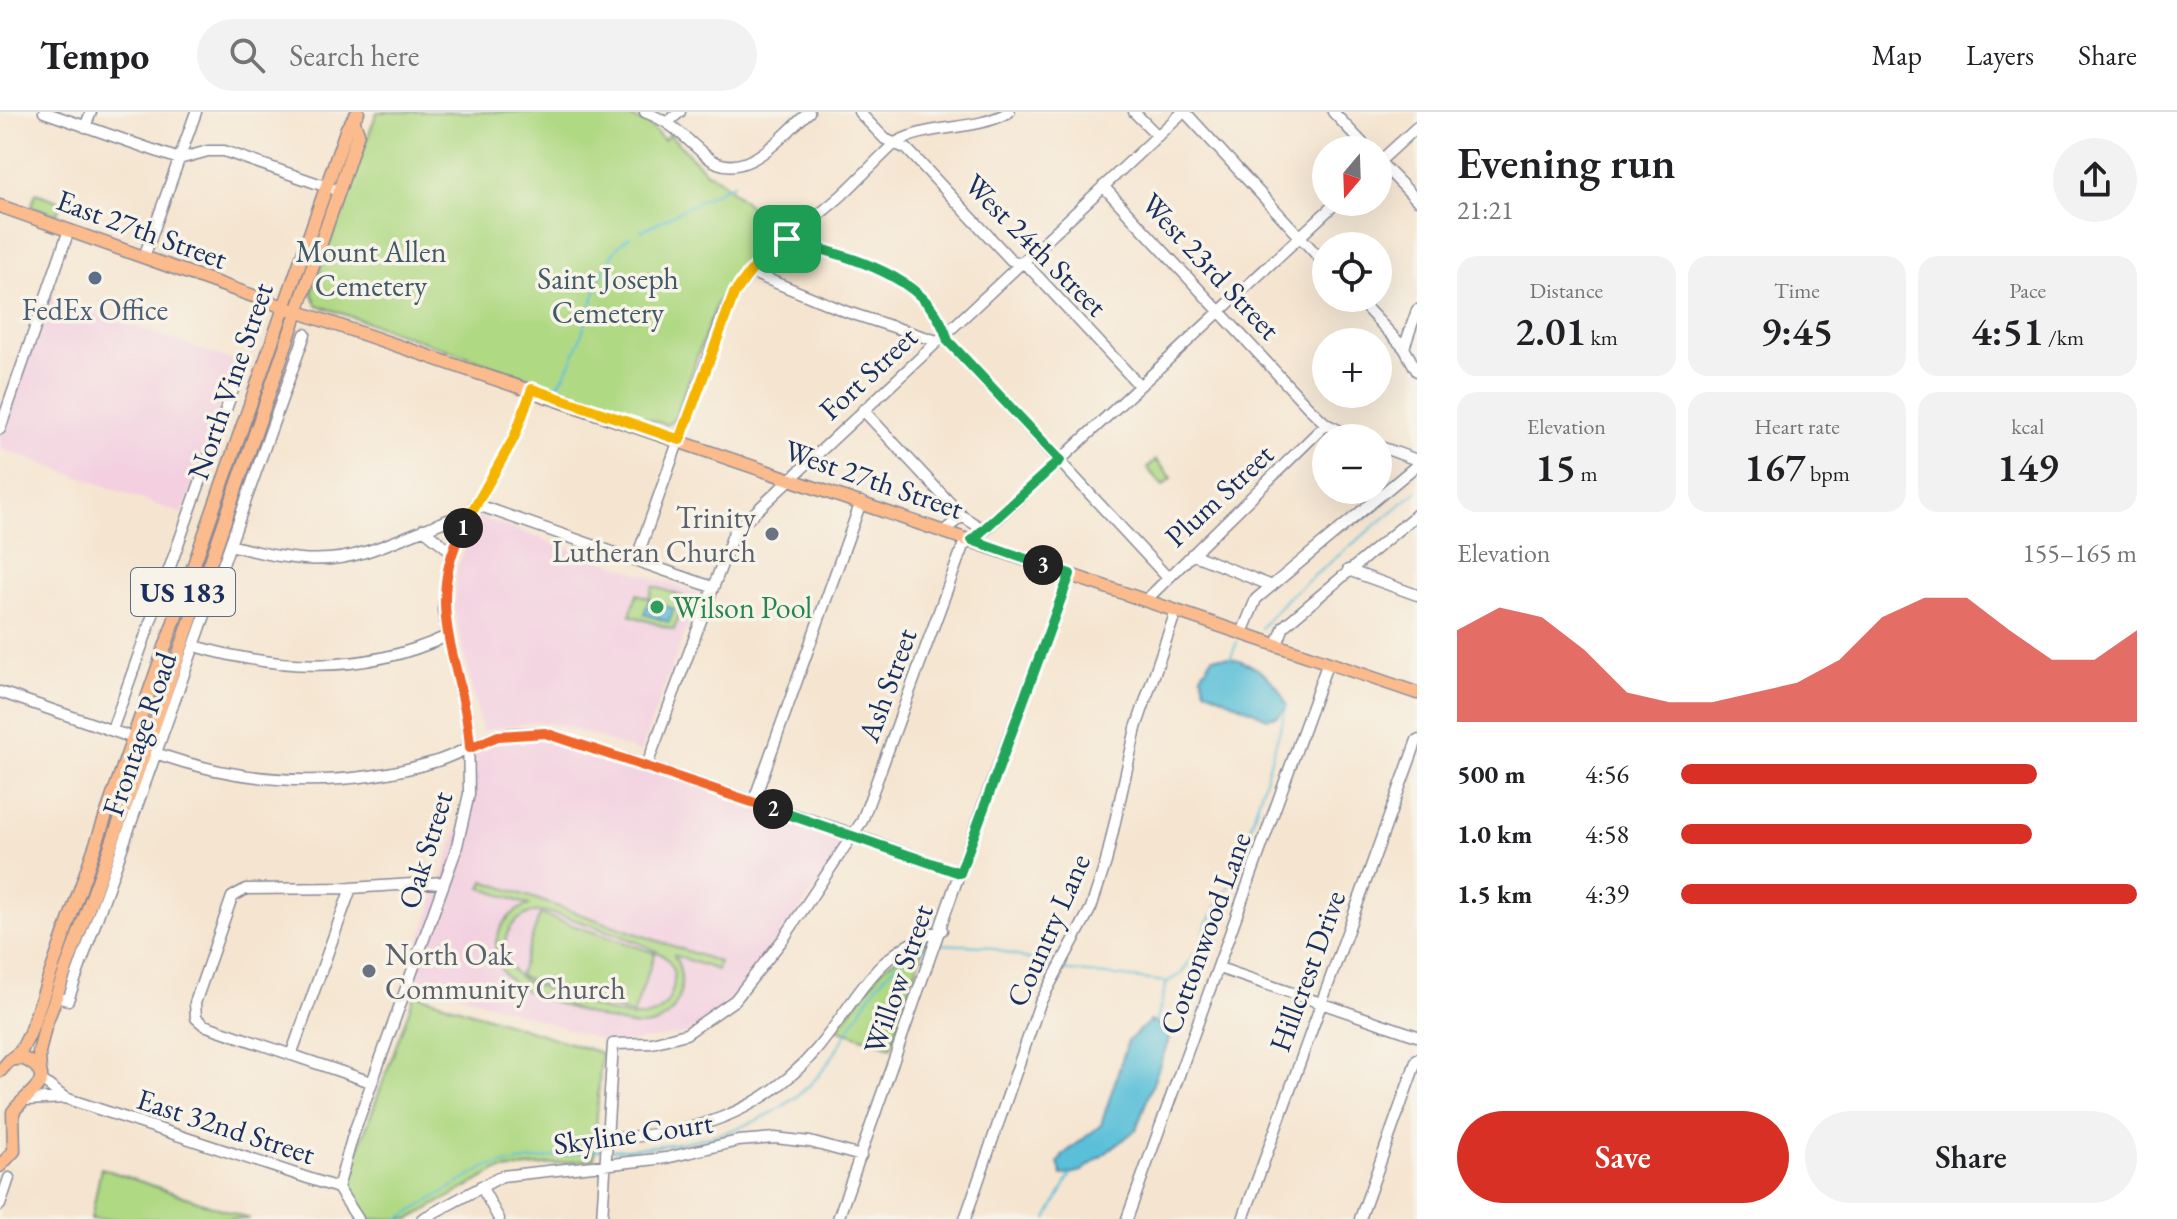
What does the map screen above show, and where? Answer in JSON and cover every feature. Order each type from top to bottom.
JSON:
[{"type":"main road","name":"North Vine Street","points":[[0,1071],[21,1051],[29,1035],[133,738],[333,188],[347,128],[356,117]]},
{"type":"main road","name":"East 27th Street","points":[[0,206],[290,309],[586,408]]},
{"type":"main road","name":"North Vine Street","points":[[40,1076],[40,1046],[55,997],[148,743],[290,309]]},
{"type":"main road","name":"West 27th Street","points":[[586,408],[1417,693]]},
{"type":"main road","points":[[0,1166],[14,1151],[13,1112],[37,1091],[40,1076],[26,1060],[10,1060]]},
{"type":"street","points":[[44,112],[179,159],[208,151],[224,151],[333,188]]},
{"type":"street","points":[[85,127],[91,112]]},
{"type":"street","points":[[144,257],[196,112]]},
{"type":"street","points":[[645,112],[669,121],[711,160],[740,167],[752,161],[809,112]]},
{"type":"street","points":[[669,121],[680,112]]},
{"type":"street","name":"West 24th Street","points":[[859,112],[885,139],[907,149],[1011,260],[1022,262],[1139,385]]},
{"type":"street","points":[[1134,112],[1158,136]]},
{"type":"street","points":[[1184,112],[1312,250]]},
{"type":"street","name":"Fort Street","points":[[647,765],[734,532],[1184,112]]},
{"type":"street","points":[[1333,112],[1356,136]]},
{"type":"street","points":[[636,560],[723,316],[750,272],[841,196],[895,143],[906,137],[1000,114]]},
{"type":"street","points":[[1392,149],[1417,127]]},
{"type":"street","points":[[1392,174],[1417,200]]},
{"type":"street","name":"West 23rd Street","points":[[1103,186],[1326,424]]},
{"type":"street","name":"Ash Street","points":[[602,1219],[613,1044],[652,1043],[686,1034],[735,1000],[773,952],[854,834],[963,546],[984,530],[1322,216]]},
{"type":"street","points":[[0,429],[69,230]]},
{"type":"street","points":[[787,239],[902,279],[943,323],[948,341],[1167,577]]},
{"type":"street","points":[[750,272],[847,312],[937,341]]},
{"type":"street","points":[[1404,348],[1417,310]]},
{"type":"street","points":[[1370,312],[1404,348],[1417,371]]},
{"type":"street","name":"Frontage Road","points":[[55,997],[68,1000],[305,334]]},
{"type":"street","points":[[112,730],[240,370]]},
{"type":"street","name":"Oak Street","points":[[338,1188],[371,1082],[444,882],[469,794],[470,748],[462,688],[443,610],[451,551],[514,438],[532,389]]},
{"type":"street","points":[[863,410],[962,516],[984,530]]},
{"type":"street","name":"Plum Street","points":[[1146,600],[1312,438]]},
{"type":"street","points":[[1242,633],[1256,599],[1417,462],[1392,452]]},
{"type":"street","points":[[753,803],[861,502]]},
{"type":"street","points":[[230,545],[275,557],[338,558],[363,553],[473,508],[712,587]]},
{"type":"street","points":[[1277,645],[1284,626],[1417,514]]},
{"type":"street","points":[[944,531],[962,516]]},
{"type":"street","points":[[423,529],[451,551]]},
{"type":"street","points":[[1192,554],[1272,586]]},
{"type":"street","points":[[1348,570],[1417,595]]},
{"type":"street","name":"Willow Street","points":[[838,1219],[1070,574]]},
{"type":"street","name":"Country Lane","points":[[965,1219],[1040,1003],[1091,908],[1106,862],[1136,728],[1176,611]]},
{"type":"street","points":[[195,646],[239,659],[313,666],[375,660],[447,636]]},
{"type":"street","name":"Cottonwood Lane","points":[[1127,1219],[1328,662]]},
{"type":"street","points":[[0,692],[148,743]]},
{"type":"street","points":[[158,754],[197,767],[273,780],[326,780],[414,767],[498,736],[545,733],[854,834],[960,873]]},
{"type":"street","name":"Hillcrest Drive","points":[[1243,1219],[1417,740]]},
{"type":"street","points":[[371,1082],[204,1025],[196,1018],[195,1003],[232,897],[246,889],[351,888],[444,882]]},
{"type":"street","points":[[291,1055],[351,888]]},
{"type":"street","points":[[606,1138],[656,1136],[702,1126],[776,1091],[817,1049],[886,959],[919,937],[941,933]]},
{"type":"street","points":[[1219,968],[1417,1036]]},
{"type":"street","points":[[1360,1219],[1417,1059]]},
{"type":"street","name":"East 32nd Street","points":[[40,1076],[65,1098]]},
{"type":"street","name":"East 32nd Street","points":[[26,1100],[65,1098],[338,1188],[358,1219]]},
{"type":"street","name":"Skyline Court","points":[[422,1219],[502,1176],[666,1158],[738,1141],[775,1138],[810,1142],[861,1156]]},
{"type":"street","points":[[0,1205],[9,1178]]},
{"type":"street","points":[[481,1186],[499,1219]]},
{"type":"shaded area","points":[[50,297],[237,362],[182,514],[0,448],[0,434]]},
{"type":"shaded area","points":[[479,517],[699,594],[640,752],[562,725],[536,722],[482,731],[454,609],[457,568]]},
{"type":"shaded area","points":[[545,733],[854,834],[735,1000],[686,1034],[613,1044],[408,977],[464,811],[470,748],[498,736]]},
{"type":"green space","name":"Saint Joseph Cemetery","points":[[377,112],[620,112],[649,125],[664,140],[669,134],[706,172],[718,178],[779,232],[731,279],[716,305],[674,420],[666,425],[317,305],[312,292]]},
{"type":"green space","points":[[36,193],[61,202],[57,214],[31,206]]},
{"type":"green space","points":[[1156,460],[1172,478],[1163,486],[1147,468]]},
{"type":"green space","name":"Wilson Pool","points":[[653,586],[685,597],[674,630],[630,615],[637,594],[649,598]]},
{"type":"green space","points":[[484,881],[719,962],[717,970],[674,955],[681,976],[679,998],[667,1016],[657,1023],[634,1025],[576,1010],[521,988],[503,973],[495,950],[499,932],[509,917],[529,905],[481,888]],"holes":[[[542,911],[628,939],[667,959],[674,981],[673,990],[663,1008],[650,1016],[628,1016],[598,1009],[523,980],[507,960],[506,938],[518,920]]]},
{"type":"green space","points":[[540,914],[655,953],[633,1015],[519,976]]},
{"type":"green space","points":[[926,940],[891,1047],[837,1029],[884,967]]},
{"type":"green space","points":[[415,994],[601,1053],[594,1159],[496,1171],[410,1219],[369,1219],[347,1181]]},
{"type":"green space","points":[[101,1168],[250,1219],[91,1219]]},
{"type":"water","points":[[649,600],[674,609],[669,622],[644,614]]},
{"type":"water","points":[[1213,657],[1237,660],[1258,670],[1276,685],[1287,706],[1278,716],[1267,718],[1205,689],[1201,675]]},
{"type":"water","points":[[1150,1021],[1164,1025],[1171,1034],[1136,1130],[1082,1171],[1062,1176],[1058,1163],[1064,1154],[1101,1125],[1128,1041]]},
{"type":"waterway","points":[[641,231],[733,184]]},
{"type":"waterway","points":[[556,387],[576,351],[607,263],[630,237]]},
{"type":"waterway","points":[[1261,628],[1287,598],[1417,491]]},
{"type":"waterway","points":[[1230,659],[1237,642]]},
{"type":"waterway","points":[[1062,970],[1167,982],[1181,974],[1203,942],[1206,926],[1237,872],[1287,706]]},
{"type":"waterway","points":[[938,944],[986,946],[1056,968]]},
{"type":"waterway","points":[[612,1150],[696,1140],[724,1133],[776,1111],[799,1095],[819,1075],[878,984],[909,955],[928,947]]},
{"type":"waterway","points":[[1156,1023],[1167,982]]},
{"type":"waterway","points":[[399,1219],[486,1167],[602,1150]]},
{"type":"waterway","points":[[1047,1219],[1071,1174]]},
{"type":"place","name":"FedEx Office","points":[[95,278]]},
{"type":"place","name":"Trinity Lutheran Church","points":[[772,534]]},
{"type":"place","name":"Wilson Pool","points":[[657,607]]},
{"type":"place","name":"North Oak Community Church","points":[[369,971]]},
{"type":"route","points":[[787,239],[902,279],[943,323],[948,341],[1060,460],[972,540],[1070,574],[960,873],[568,738],[545,733],[520,733],[498,736],[470,748],[462,688],[444,620],[445,581],[451,551],[514,438],[532,389],[680,440],[723,316],[734,294],[750,272],[787,239]]},
{"type":"park label","name":"Mount Allen Cemetery","points":[[371,268]]}]
